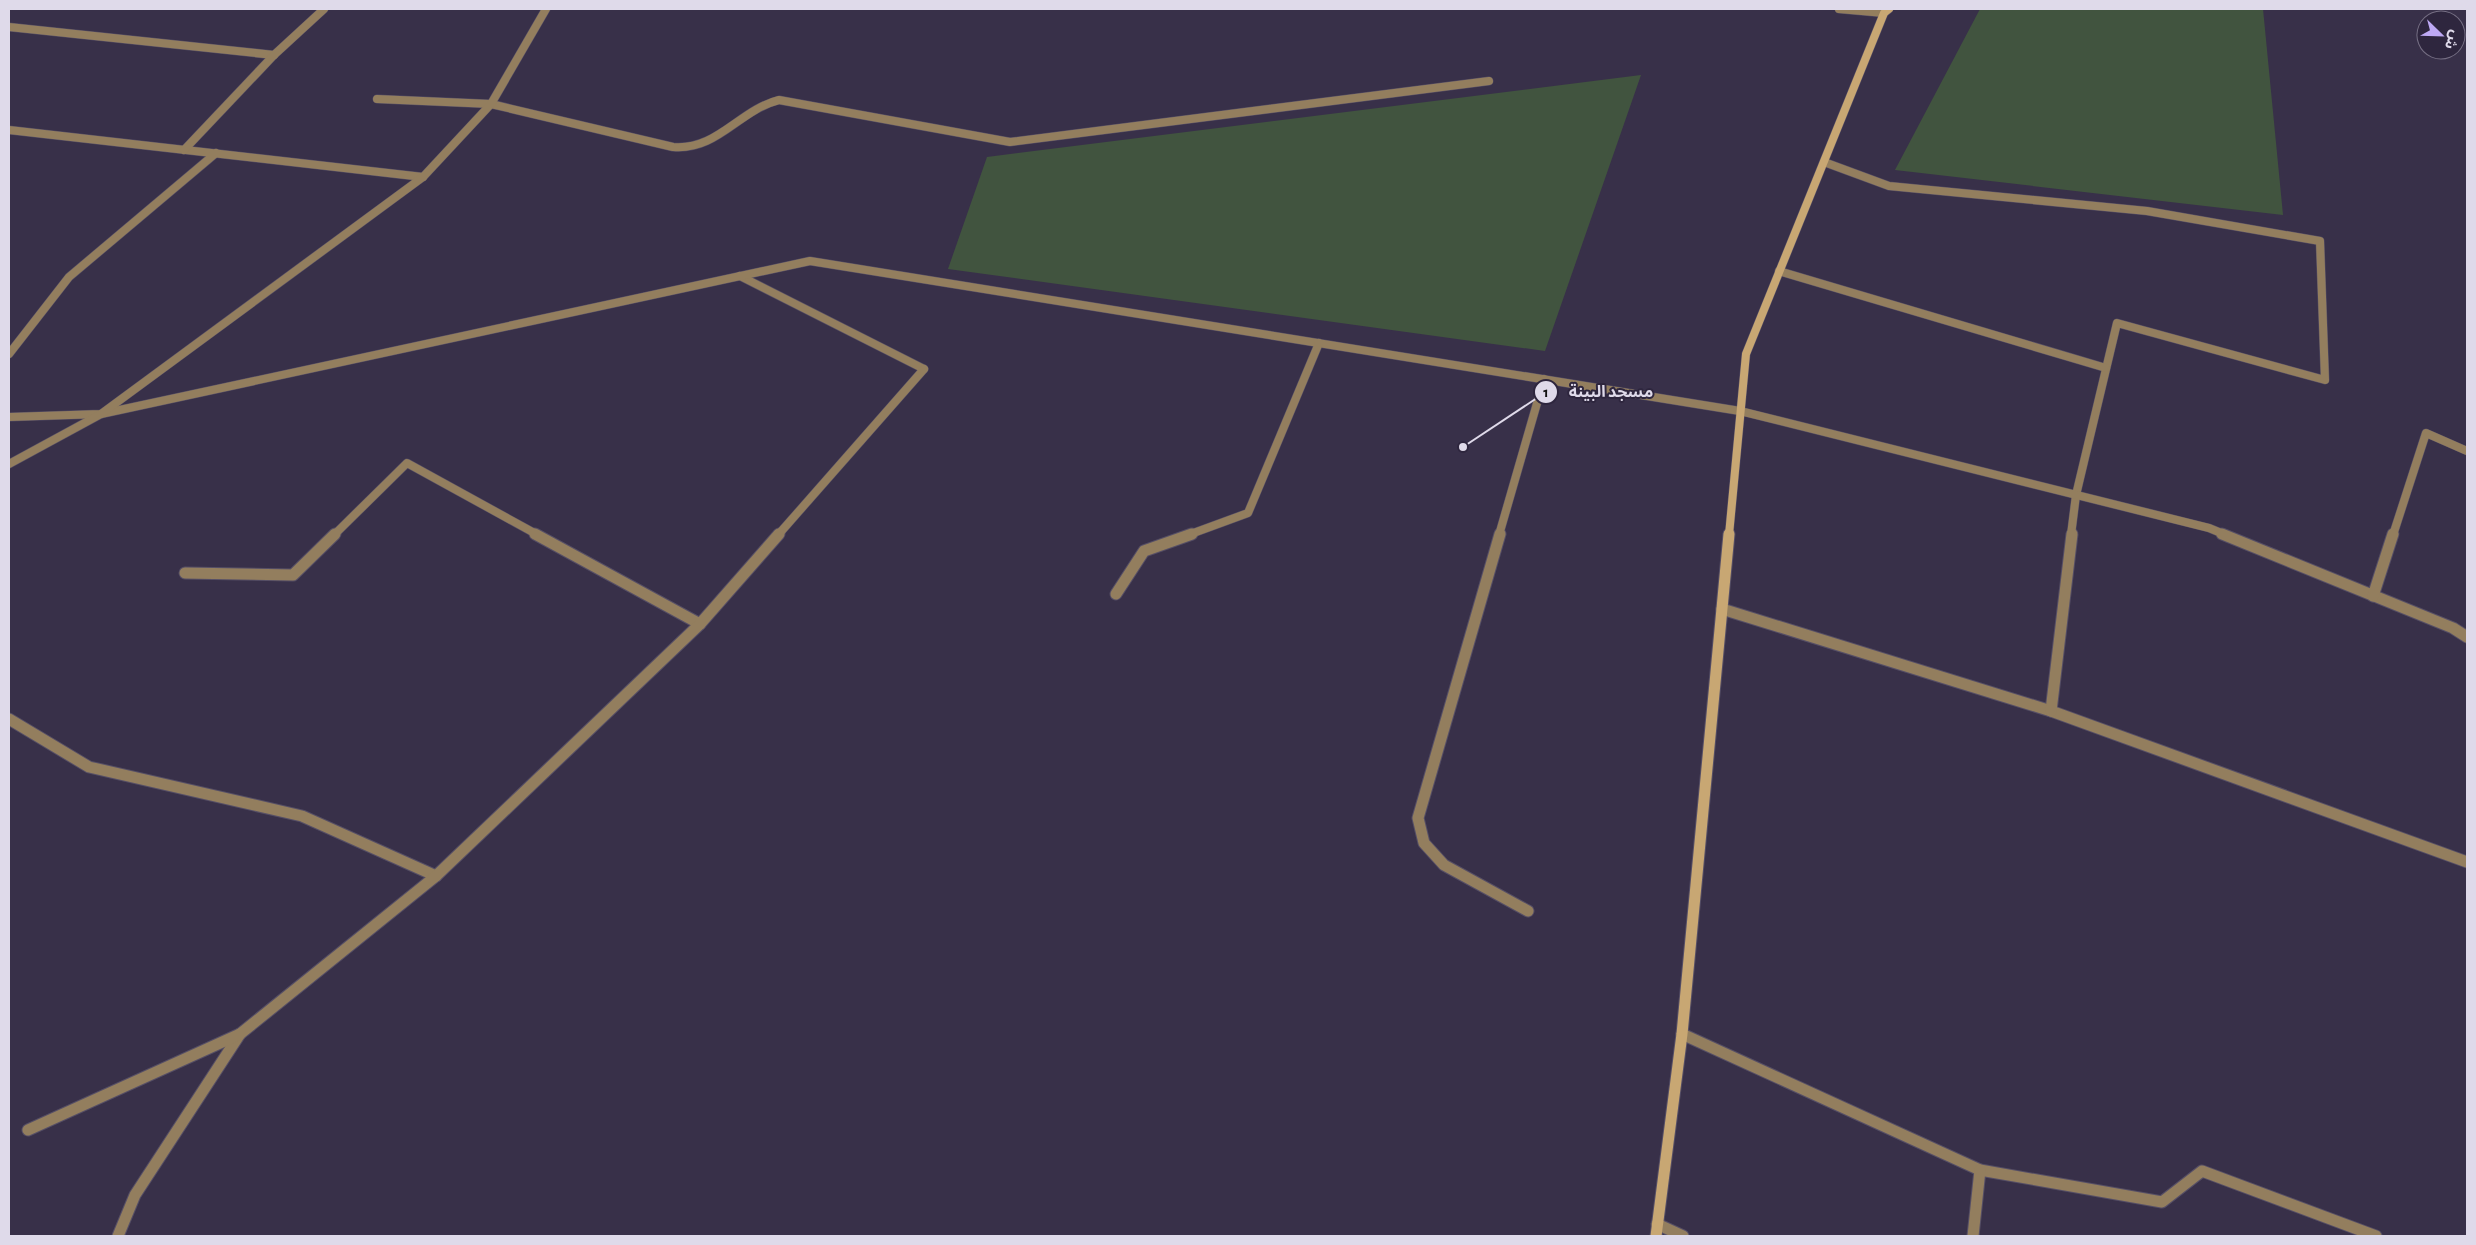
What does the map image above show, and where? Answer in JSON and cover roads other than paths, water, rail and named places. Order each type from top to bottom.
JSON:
[{"type":"street","points":[[184,150],[274,55],[324,9]]},
{"type":"street","points":[[9,464],[101,414],[423,177],[491,104],[546,9]]},
{"type":"street","points":[[1683,1236],[1656,1230],[1682,1034],[1746,354],[1887,11],[1839,9]]},
{"type":"street","points":[[9,27],[274,55]]},
{"type":"street","points":[[377,99],[491,104],[673,147],[689,148],[704,144],[755,107],[779,100],[1010,142],[1489,81]]},
{"type":"street","points":[[9,130],[423,177]]},
{"type":"street","points":[[9,354],[69,277],[216,153]]},
{"type":"street","points":[[1824,162],[1889,186],[2147,211],[2320,241],[2325,380],[2117,322],[2076,495],[2051,711]]},
{"type":"street","points":[[9,417],[101,414],[810,261],[1740,410],[2209,528],[2453,628],[2467,637]]},
{"type":"street","points":[[1780,271],[2106,368]]},
{"type":"street","points":[[28,1130],[240,1034],[436,876],[700,624],[924,369],[740,276]]},
{"type":"street","points":[[1116,594],[1144,550],[1248,513],[1319,343]]},
{"type":"street","points":[[1528,911],[1444,865],[1424,843],[1418,818],[1544,379]]},
{"type":"street","points":[[2373,596],[2426,433],[2467,451]]},
{"type":"street","points":[[184,573],[293,575],[407,463],[700,624]]},
{"type":"street","points":[[1722,609],[2051,711],[2467,862]]},
{"type":"street","points":[[9,719],[89,767],[302,816],[436,876]]},
{"type":"street","points":[[118,1236],[135,1195],[240,1034]]},
{"type":"street","points":[[1682,1034],[1980,1170],[2162,1202],[2202,1171],[2376,1236]]},
{"type":"street","points":[[1973,1236],[1980,1170]]},
{"type":"place","name":"مسجد البينة","points":[[1463,447]]}]
